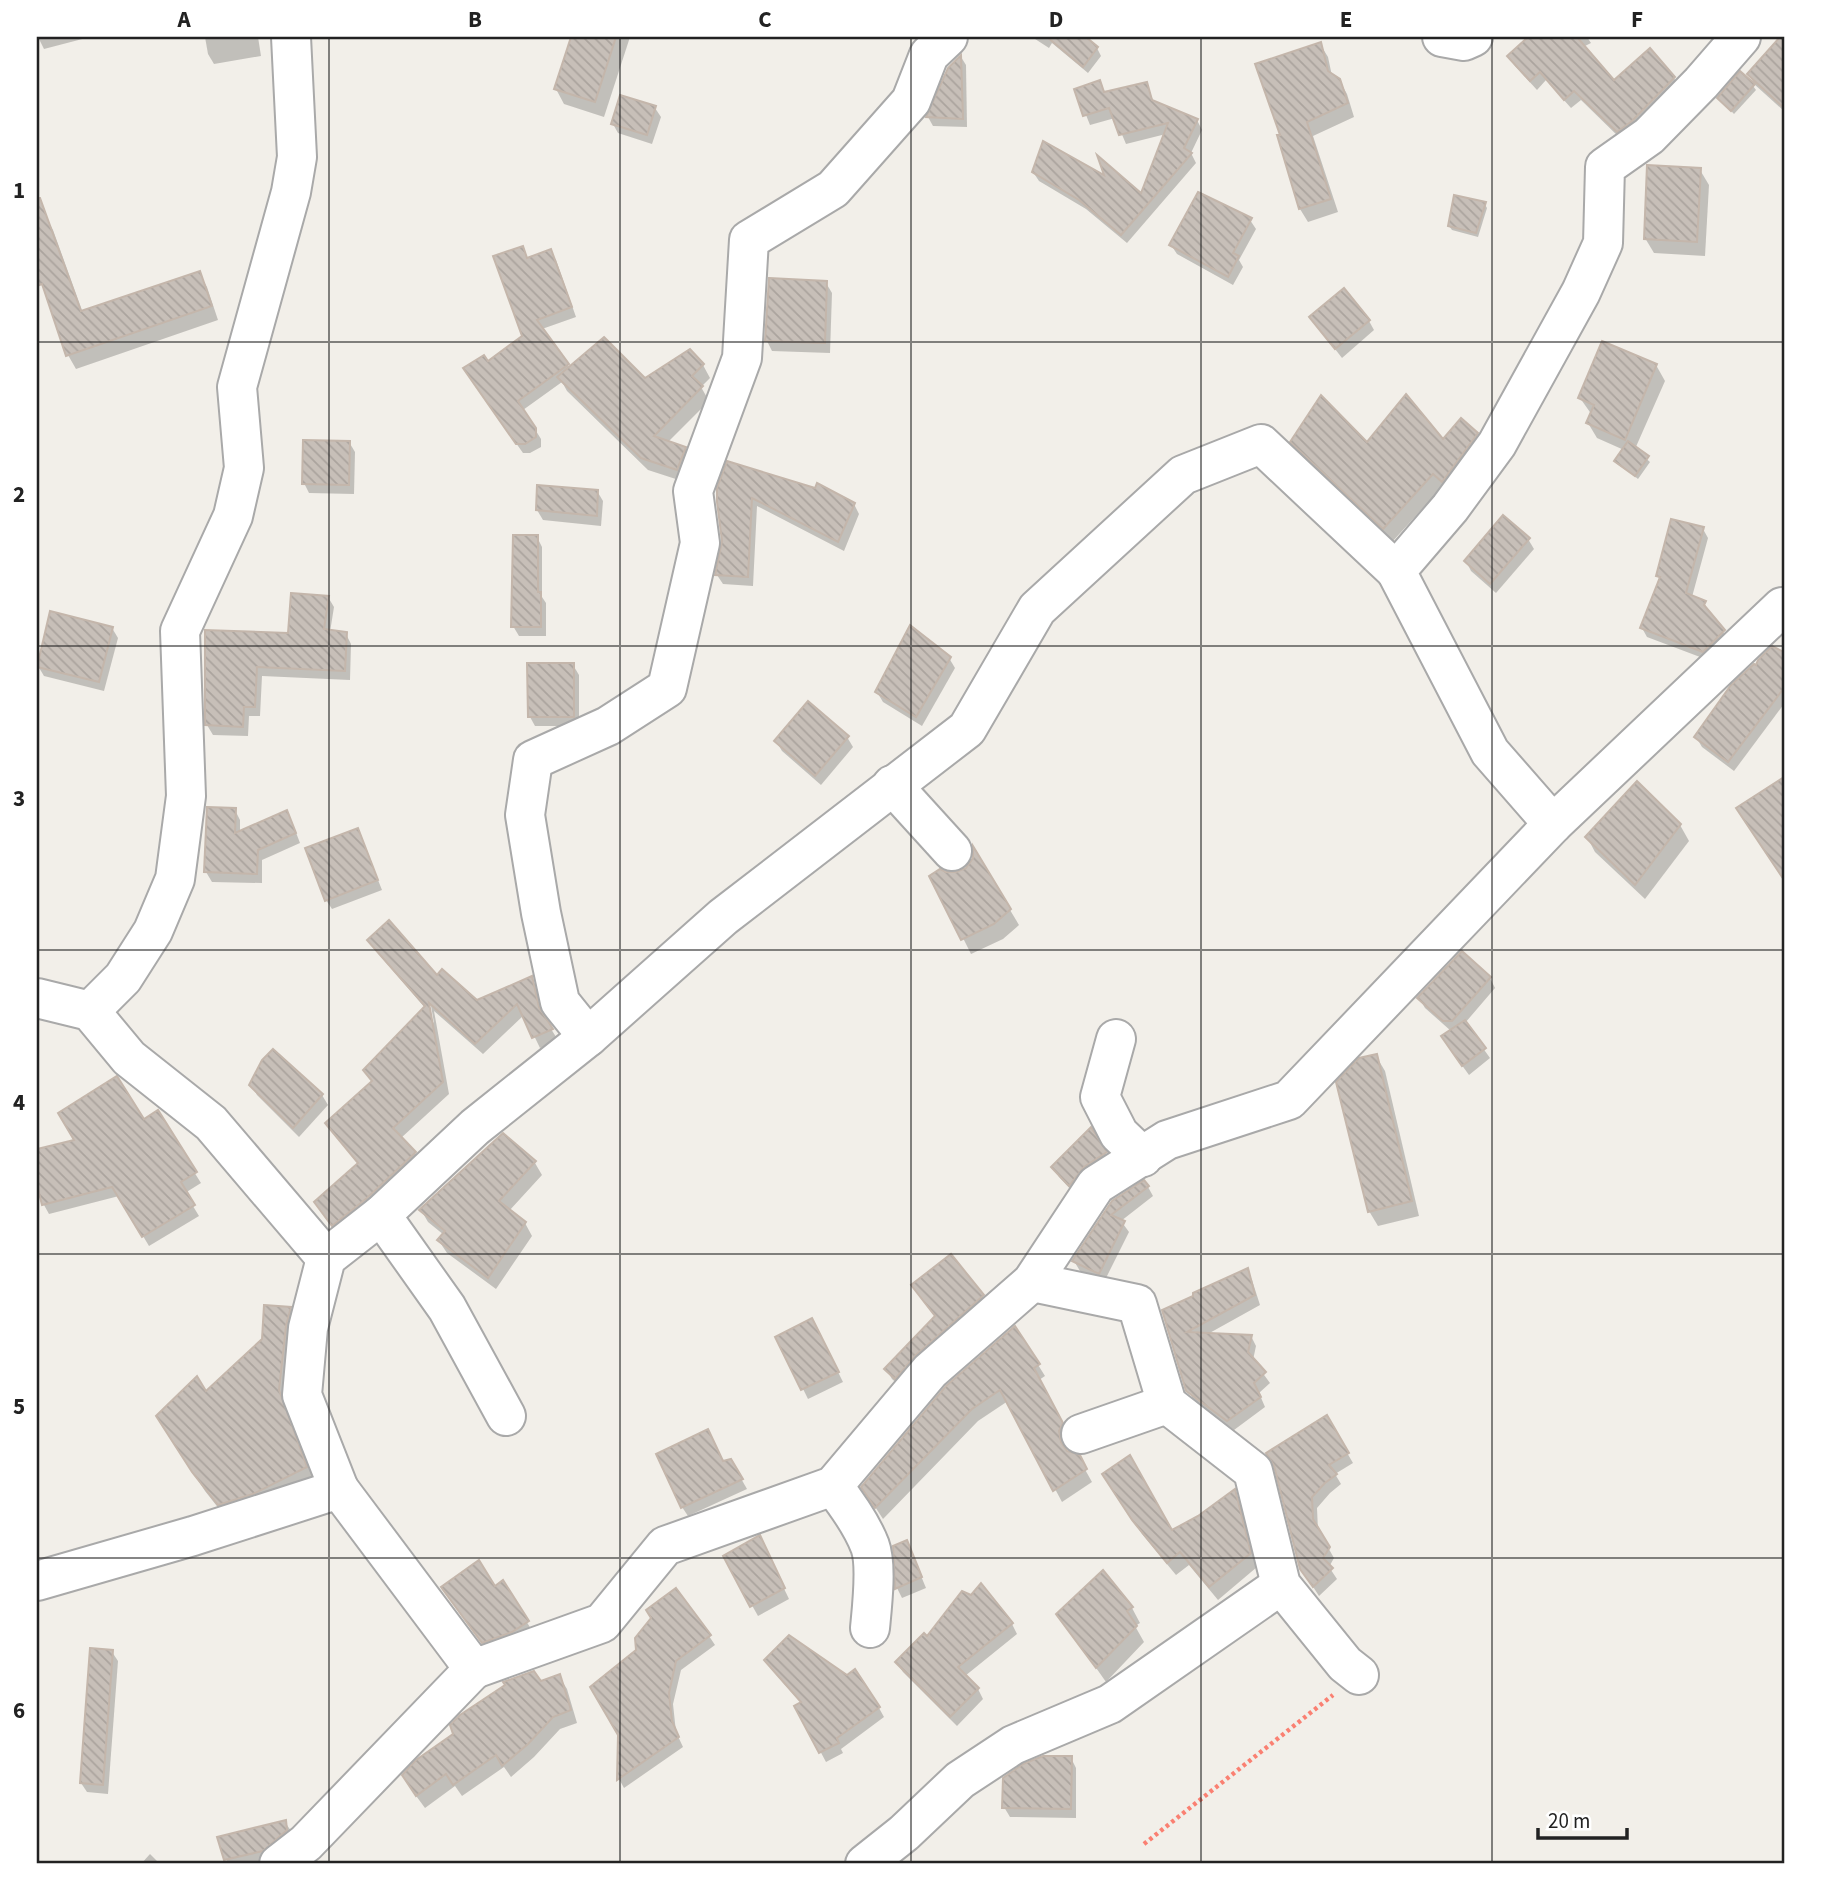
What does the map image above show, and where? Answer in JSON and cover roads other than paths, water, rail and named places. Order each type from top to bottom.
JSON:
[{"type":"street","points":[[90,1011],[122,978],[153,931],[176,879],[186,796],[180,631],[233,516],[244,468],[237,387],[291,192],[297,157],[291,37]]},
{"type":"street","points":[[588,1037],[560,1002],[541,913],[525,815],[533,760],[608,726],[667,688],[700,543],[693,491],[742,358],[749,240],[833,189],[911,101],[929,55],[948,37]]},
{"type":"street","points":[[1442,37],[1464,41],[1473,37]]},
{"type":"street","points":[[1396,571],[1450,508],[1497,444],[1581,292],[1603,243],[1605,167],[1649,136],[1741,37]]},
{"type":"street","points":[[474,1669],[339,1489],[302,1395],[308,1328],[326,1258],[381,1215],[475,1127],[588,1037],[723,917],[967,729],[1037,610],[1183,475],[1261,444],[1396,571],[1490,752],[1553,824]]},
{"type":"street","points":[[279,1864],[306,1843],[474,1669],[601,1623],[664,1546],[833,1486],[930,1371],[1032,1282],[1096,1185],[1167,1140],[1289,1100],[1553,824],[1784,608]]},
{"type":"street","points":[[892,785],[953,851]]},
{"type":"street","points":[[37,998],[90,1011],[129,1058],[211,1123],[326,1258]]},
{"type":"street","points":[[1116,1039],[1100,1097],[1119,1134],[1143,1157]]},
{"type":"street","points":[[381,1215],[447,1308],[506,1416]]},
{"type":"street","points":[[1032,1282],[1138,1304],[1167,1404],[1253,1471],[1281,1586],[1345,1664],[1359,1675]]},
{"type":"street","points":[[1081,1434],[1167,1404]]},
{"type":"street","points":[[833,1486],[845,1501],[871,1548],[873,1589],[870,1628]]},
{"type":"street","points":[[37,1581],[192,1536],[339,1489]]},
{"type":"street","points":[[865,1864],[904,1833],[960,1780],[1013,1745],[1110,1704],[1281,1586]]}]
